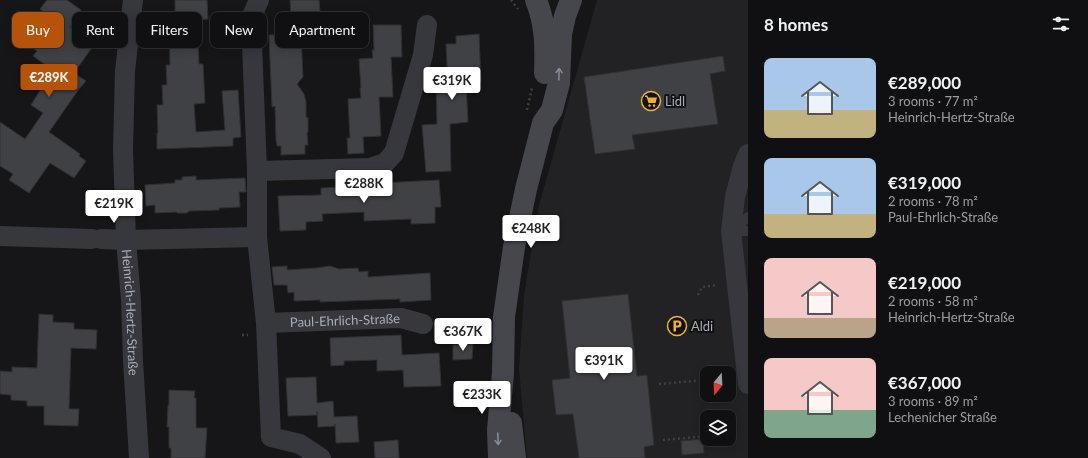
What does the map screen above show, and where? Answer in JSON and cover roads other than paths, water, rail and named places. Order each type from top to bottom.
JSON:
[{"type":"street","name":"Heinrich-Hertz-Straße","points":[[133,0],[125,72],[123,150],[126,240],[131,300],[139,458]]},
{"type":"street","points":[[259,0],[251,18],[257,171],[257,237],[266,323],[271,437],[300,444],[321,458]]},
{"type":"street","points":[[537,0],[544,3],[553,4],[570,0]]},
{"type":"street","points":[[537,0],[542,13],[545,31],[546,54],[541,109],[543,124]]},
{"type":"street","points":[[499,458],[498,430],[503,373],[504,316],[514,247],[526,189],[543,124],[552,110],[559,83],[561,34],[570,0]]},
{"type":"street","points":[[257,171],[370,168],[385,163],[394,153],[423,55],[426,25]]},
{"type":"street","points":[[748,154],[743,166],[735,197],[740,231],[736,284],[746,344],[748,384]]},
{"type":"street","points":[[0,236],[126,240],[257,237]]},
{"type":"street","name":"Paul-Ehrlich-Straße","points":[[266,323],[402,318],[423,324]]},
{"type":"street","points":[[503,373],[512,431],[514,458]]},
{"type":"lane","points":[[740,231],[748,217]]},
{"type":"place","name":"Lidl","points":[[651,101]]},
{"type":"place","name":"Aldi","points":[[677,326]]}]
